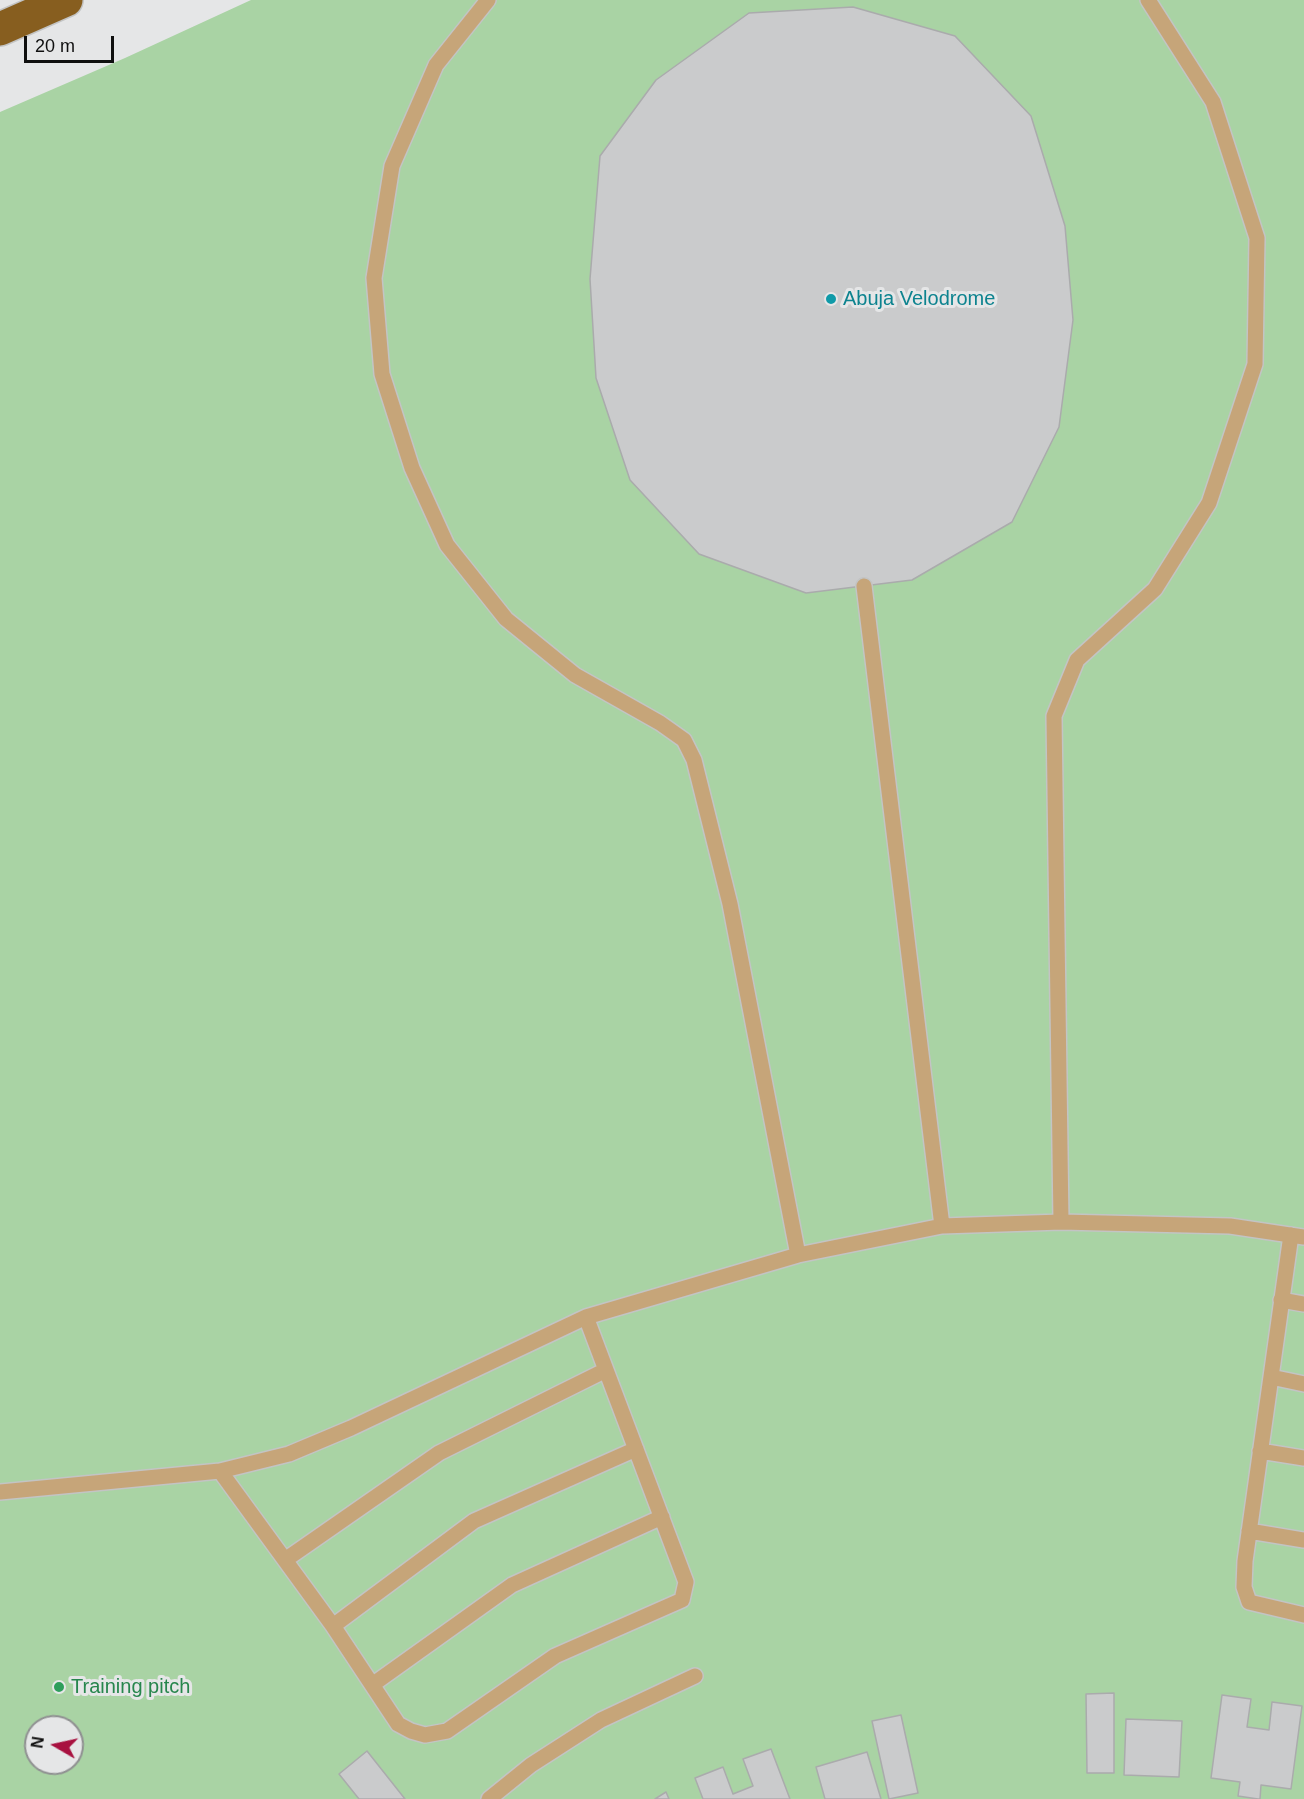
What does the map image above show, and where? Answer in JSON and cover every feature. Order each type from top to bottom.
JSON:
[{"type":"highway","points":[[0,28],[66,0]]},
{"type":"lane","points":[[488,0],[436,65],[393,166],[374,278],[382,374],[412,468],[447,545],[506,619],[576,675],[668,729],[684,741],[694,760],[730,904],[798,1255]]},
{"type":"lane","points":[[1061,1222],[1054,716],[1077,660],[1155,589],[1209,503],[1256,363],[1257,237],[1213,102],[1148,0]]},
{"type":"lane","points":[[864,586],[942,1227]]},
{"type":"lane","points":[[0,1492],[220,1470],[289,1454],[351,1428],[586,1317],[798,1255],[942,1227],[1061,1222],[1230,1226],[1297,1236],[1281,1300],[1245,1561],[1244,1587],[1249,1602],[1304,1615]]},
{"type":"lane","points":[[1281,1300],[1304,1304]]},
{"type":"lane","points":[[220,1470],[333,1626],[398,1724],[425,1735],[447,1731],[555,1656],[682,1600],[686,1582],[586,1317]]},
{"type":"lane","points":[[285,1560],[439,1453],[606,1370]]},
{"type":"lane","points":[[1270,1377],[1304,1383]]},
{"type":"lane","points":[[333,1626],[474,1521],[636,1449]]},
{"type":"lane","points":[[1260,1450],[1304,1458]]},
{"type":"lane","points":[[372,1685],[513,1586],[662,1517]]},
{"type":"lane","points":[[1249,1531],[1304,1540]]},
{"type":"lane","points":[[489,1799],[531,1765],[601,1720],[695,1676]]},
{"type":"green space","points":[[251,0],[1304,0],[1304,1799],[0,1799],[0,112]]},
{"type":"building","name":"Abuja Velodrome","points":[[853,7],[955,36],[1031,116],[1065,226],[1073,320],[1059,427],[1012,522],[912,580],[806,593],[699,554],[630,480],[596,378],[590,279],[600,156],[656,80],[749,13]]},
{"type":"building","points":[[1114,1693],[1114,1773],[1087,1773],[1086,1694]]},
{"type":"building","points":[[1222,1695],[1251,1699],[1247,1727],[1269,1730],[1272,1702],[1302,1706],[1291,1789],[1261,1785],[1260,1799],[1258,1799],[1238,1796],[1240,1782],[1211,1778]]},
{"type":"building","points":[[901,1715],[918,1793],[889,1799],[872,1721]]},
{"type":"building","points":[[1126,1719],[1182,1721],[1179,1777],[1124,1775]]},
{"type":"building","points":[[771,1749],[790,1799],[703,1799],[695,1778],[723,1767],[733,1794],[753,1786],[743,1759]]},
{"type":"building","points":[[367,1751],[405,1799],[359,1799],[339,1774]]},
{"type":"building","points":[[867,1752],[881,1799],[825,1799],[816,1767]]},
{"type":"building","points":[[666,1792],[669,1799],[655,1799]]},
{"type":"place","name":"Abuja Velodrome","points":[[831,299]]},
{"type":"place","name":"Training pitch","points":[[59,1687]]}]
